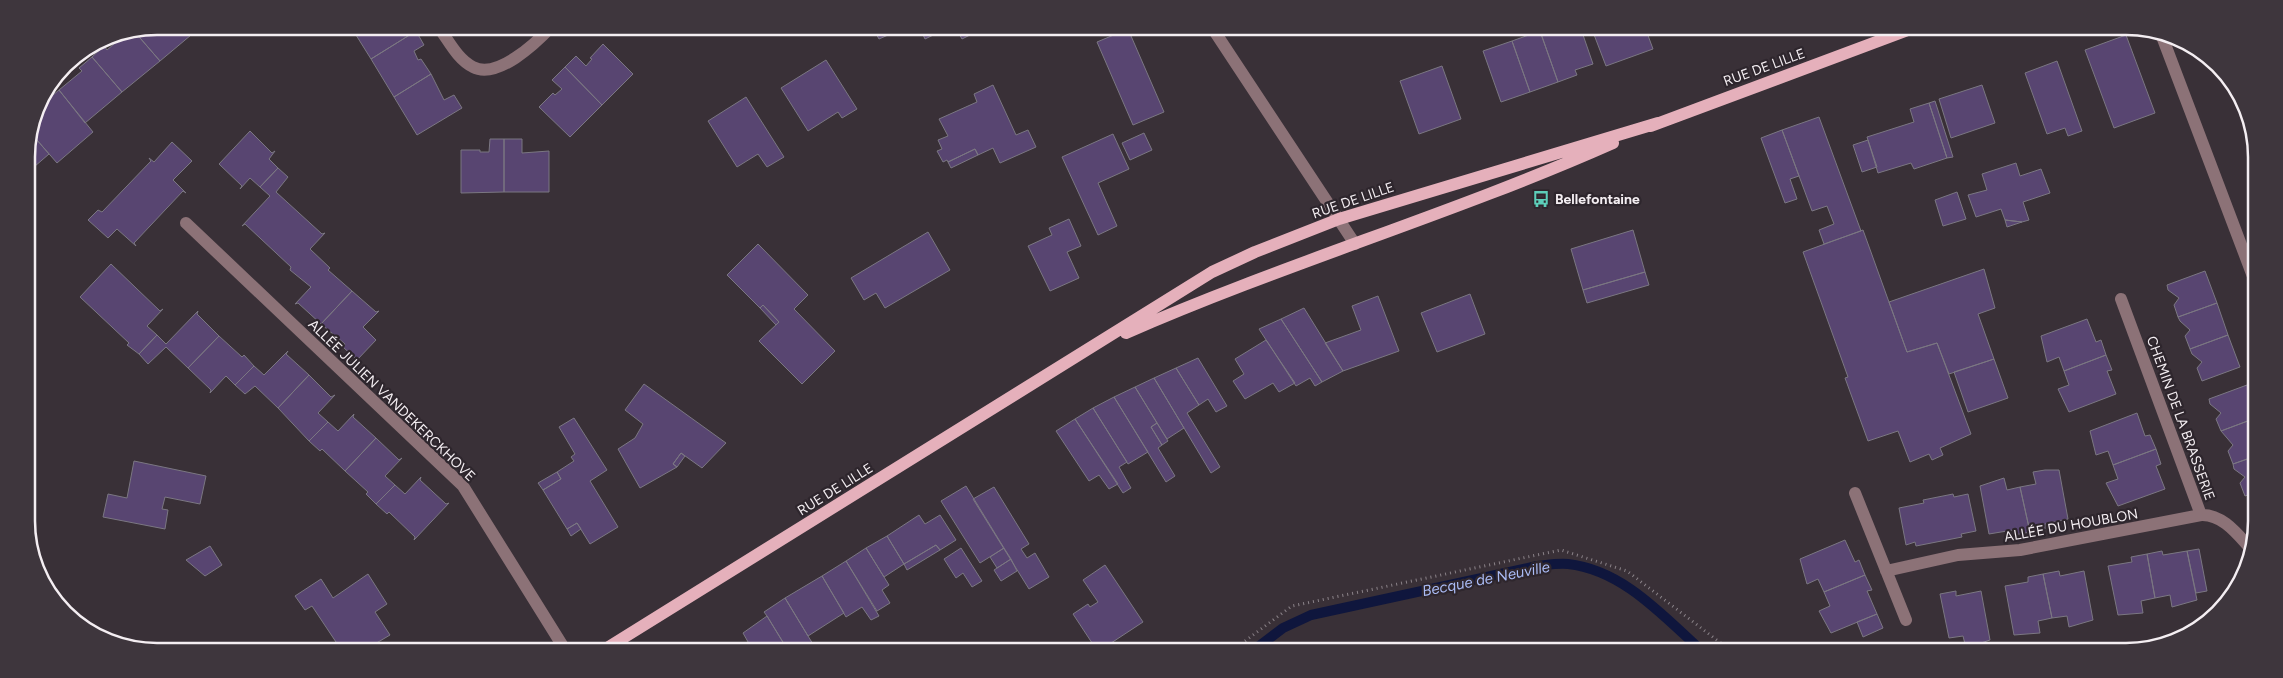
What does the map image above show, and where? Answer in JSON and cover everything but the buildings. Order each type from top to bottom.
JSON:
[{"type":"main road","name":"RUE DE LILLE","points":[[1079,356],[1174,313],[1524,182],[1658,123],[1895,35]]},
{"type":"main road","name":"RUE DE LILLE","points":[[615,643],[1212,272],[1263,249],[1339,219],[1658,123]]},
{"type":"street","points":[[444,35],[461,57],[474,68],[489,69],[508,63],[526,51],[543,35]]},
{"type":"street","points":[[1218,35],[1355,244]]},
{"type":"street","points":[[2164,41],[2248,263]]},
{"type":"street","name":"ALLÉE JULIEN VANDEKERCKHOVE","points":[[186,223],[463,486],[561,643]]},
{"type":"street","name":"CHEMIN DE LA BRASSERIE","points":[[2121,299],[2201,516],[2214,516],[2221,520],[2246,544]]},
{"type":"street","points":[[1855,493],[1906,620]]},
{"type":"street","name":"ALLÉE DU HOUBLON","points":[[1886,571],[1958,555],[2020,550],[2201,516]]},
{"type":"path","points":[[1242,643],[1292,606],[1562,550],[1628,571],[1720,643]]},
{"type":"waterway","name":"Becque de Neuville","points":[[1263,643],[1283,628],[1311,615],[1552,564],[1568,564],[1588,568],[1607,575],[1641,597],[1693,643]]},
{"type":"place","name":"Bellefontaine","points":[[1541,199]]}]
